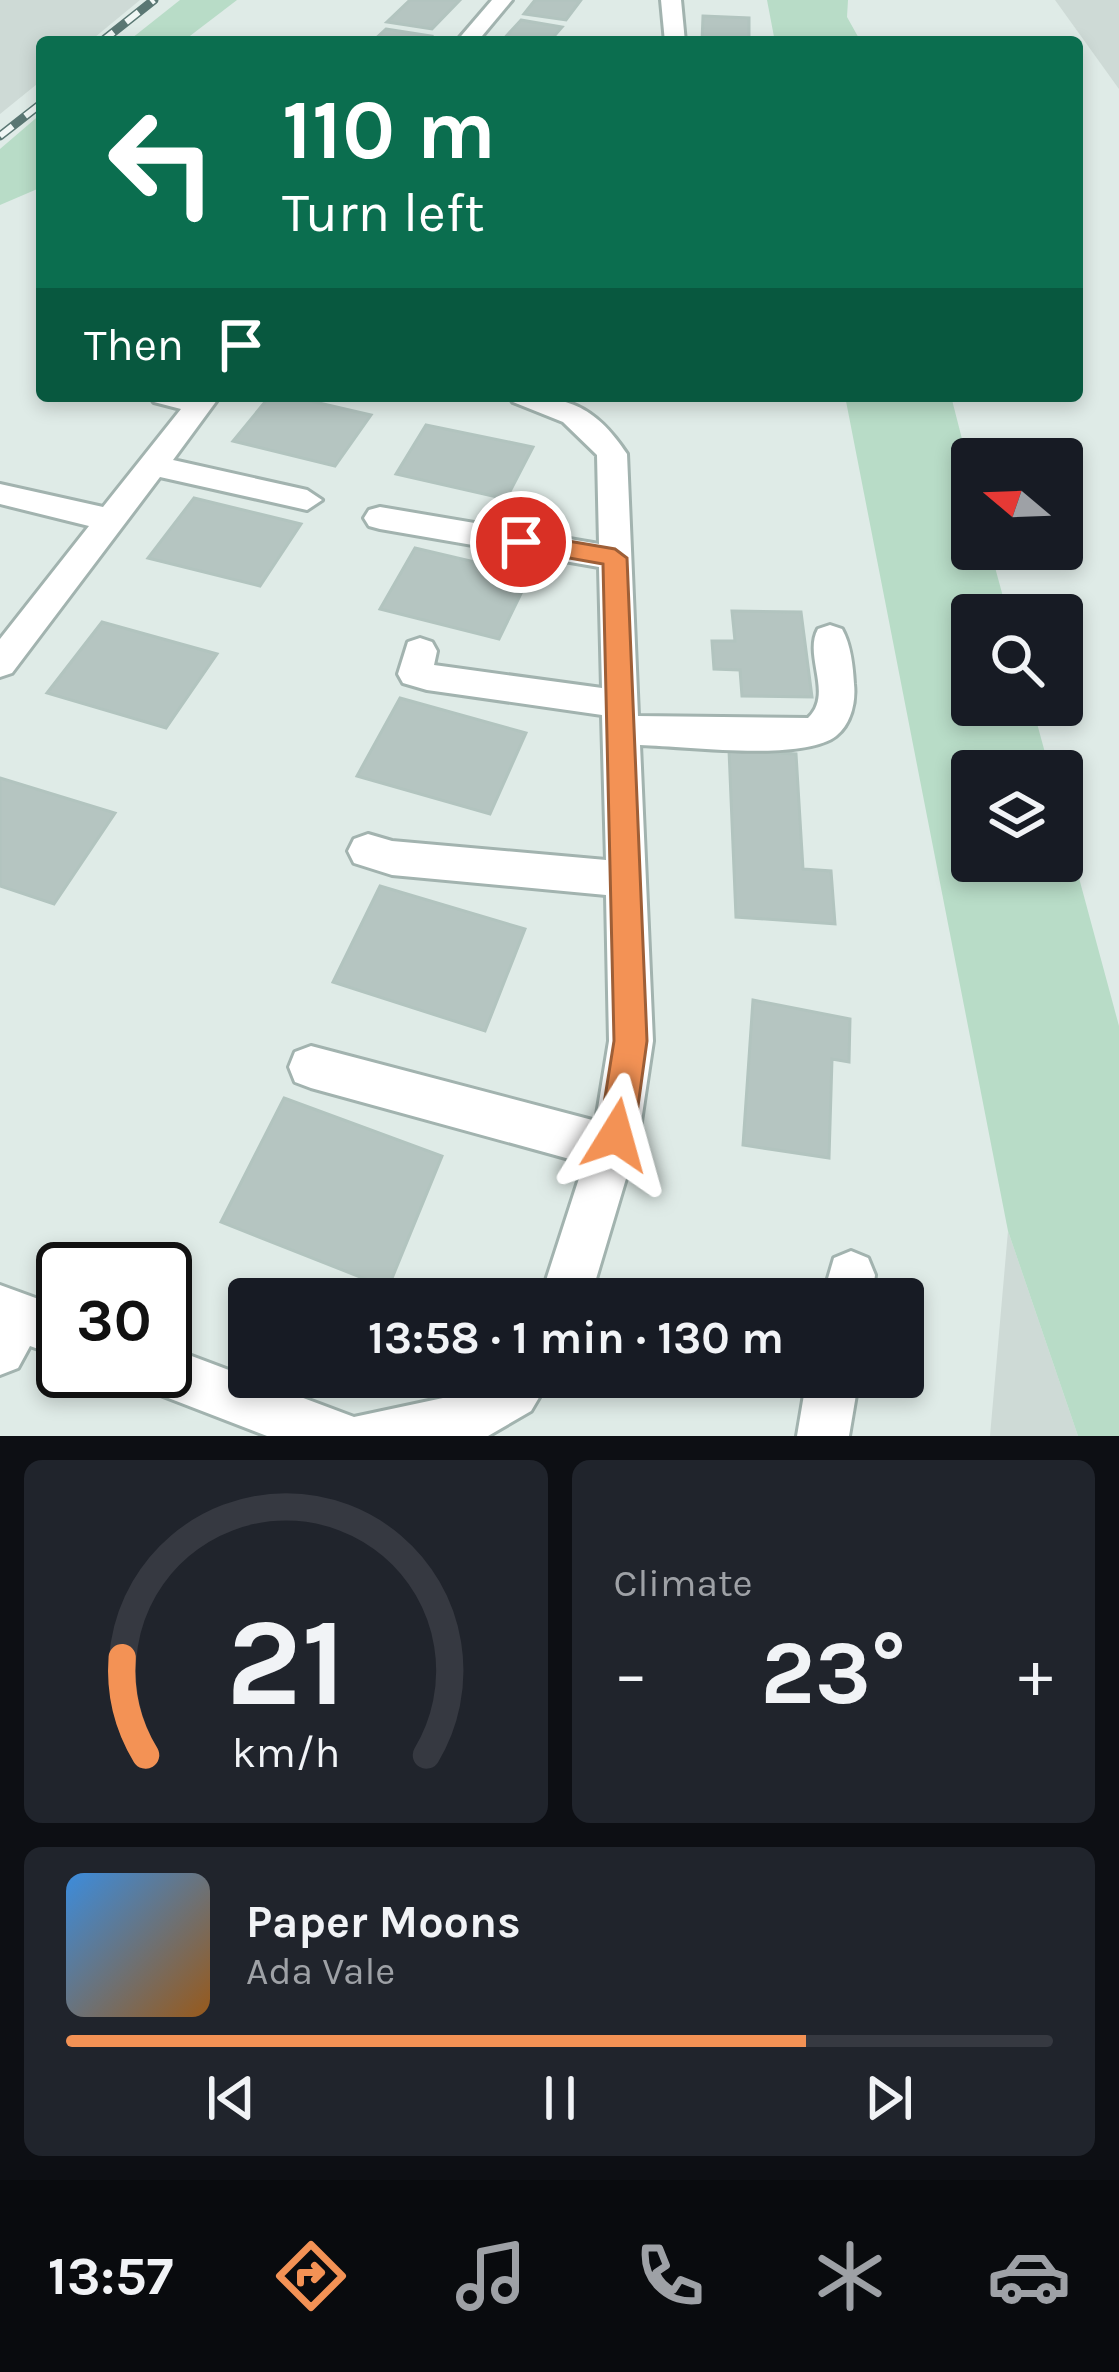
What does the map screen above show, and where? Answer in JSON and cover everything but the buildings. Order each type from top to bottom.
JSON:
[{"type":"street","points":[[471,36],[502,0]]},
{"type":"street","points":[[671,0],[674,36]]},
{"type":"street","points":[[1,660],[201,402]]},
{"type":"street","points":[[551,402],[591,424],[612,454],[631,1041],[612,1148],[572,1278]]},
{"type":"street","points":[[153,464],[307,500]]},
{"type":"street","points":[[0,494],[111,520]]},
{"type":"street","points":[[380,518],[615,558]]},
{"type":"street","points":[[420,651],[415,674],[620,717],[824,730],[833,723],[838,709],[830,638]]},
{"type":"street","points":[[368,851],[392,858],[625,879]]},
{"type":"street","points":[[311,1067],[612,1148]]},
{"type":"street","points":[[192,1382],[335,1436]]},
{"type":"street","points":[[428,1431],[500,1398]]},
{"type":"street","points":[[823,1436],[829,1398]]},
{"type":"shaded area","points":[[0,0],[140,0],[96,36],[36,36],[36,85],[0,114]]},
{"type":"shaded area","points":[[1055,0],[1119,0],[1119,89],[1083,36]]},
{"type":"shaded area","points":[[1008,1231],[1078,1436],[990,1436]]},
{"type":"green space","points":[[180,0],[237,0],[190,36],[135,36]]},
{"type":"green space","points":[[767,0],[848,0],[847,17],[858,36],[774,36]]},
{"type":"green space","points":[[36,118],[36,190],[0,205],[0,149]]},
{"type":"green space","points":[[846,402],[953,402],[962,438],[951,438],[951,570],[996,570],[1002,594],[951,594],[951,726],[1038,726],[1044,750],[951,750],[951,882],[1080,882],[1119,1026],[1119,1436],[1078,1436],[1008,1231]]},
{"type":"railway","points":[[109,36],[154,0]]},
{"type":"railway","points":[[0,136],[36,108]]},
{"type":"route","points":[[521,542],[615,558],[631,1041],[616,1135]]}]
